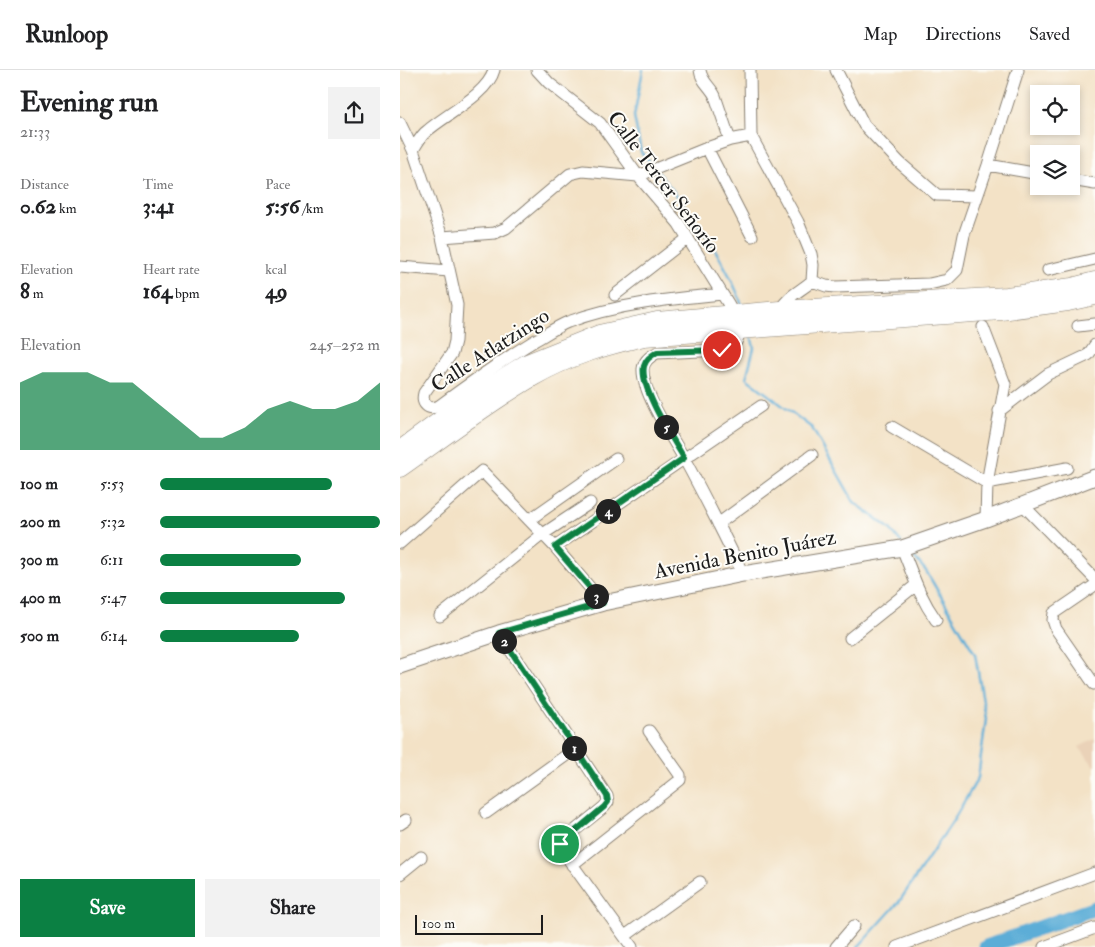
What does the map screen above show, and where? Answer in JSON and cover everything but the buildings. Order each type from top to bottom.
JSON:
[{"type":"highway","points":[[400,450],[475,395],[526,363],[598,334],[657,321],[780,310],[1007,296],[1072,287],[1095,281]]},
{"type":"highway","points":[[400,468],[485,408],[534,377],[569,360],[605,346],[653,336],[1002,311],[1068,302],[1095,296]]},
{"type":"main road","name":"Avenida Benito Juárez","points":[[400,666],[499,633],[603,603],[743,574],[902,548],[986,519],[1095,477]]},
{"type":"street","points":[[413,150],[426,132],[464,106],[492,78],[494,70]]},
{"type":"street","name":"Calle Tercer Señorío","points":[[537,70],[549,83],[600,122],[638,176],[679,224],[729,305]]},
{"type":"street","points":[[700,70],[704,82],[715,96],[730,140]]},
{"type":"street","points":[[750,70],[750,136],[798,222],[811,254],[813,265],[812,281]]},
{"type":"street","points":[[836,70],[864,125],[900,163],[937,195],[977,196]]},
{"type":"street","points":[[812,281],[826,286],[870,287],[929,284],[947,280],[956,270],[964,235],[1018,70]]},
{"type":"street","name":"Calle Atlatzingo","points":[[400,123],[413,150],[442,237],[457,305],[455,341],[452,352],[424,393],[422,399],[424,404],[429,407],[439,406],[511,355],[566,323],[609,310],[653,300],[722,294]]},
{"type":"street","points":[[442,237],[495,233],[506,228],[570,174],[583,171],[638,176],[707,148],[730,140],[750,136]]},
{"type":"street","points":[[707,148],[752,236]]},
{"type":"street","points":[[988,165],[1030,172]]},
{"type":"street","points":[[1080,182],[1095,184]]},
{"type":"street","points":[[615,295],[688,238]]},
{"type":"street","points":[[1048,270],[1095,259]]},
{"type":"street","points":[[400,267],[450,271]]},
{"type":"street","points":[[780,310],[786,300],[812,281]]},
{"type":"street","points":[[1078,326],[1095,324]]},
{"type":"street","points":[[983,326],[1005,384],[987,483],[986,519]]},
{"type":"street","points":[[739,335],[735,344],[730,348],[722,350],[657,352],[650,356],[643,368],[646,387],[658,412],[684,458],[743,574]]},
{"type":"street","points":[[999,411],[1048,374],[1088,355],[1095,345]]},
{"type":"street","points":[[555,547],[761,406]]},
{"type":"street","points":[[892,427],[987,483],[1067,468]]},
{"type":"street","points":[[718,524],[812,455]]},
{"type":"street","points":[[529,520],[616,460]]},
{"type":"street","points":[[400,543],[482,470],[555,547],[603,603]]},
{"type":"street","points":[[440,616],[543,534],[590,503]]},
{"type":"street","points":[[1022,504],[1095,579]]},
{"type":"street","points":[[902,548],[916,585],[925,604],[936,620]]},
{"type":"street","points":[[850,638],[916,585]]},
{"type":"street","points":[[1094,684],[1056,629],[1052,620],[1054,613],[1095,585]]},
{"type":"street","points":[[499,633],[607,796],[608,802],[560,844],[561,849],[572,865],[632,947]]},
{"type":"street","points":[[572,865],[680,780],[680,775],[649,731]]},
{"type":"street","points":[[486,813],[575,749]]},
{"type":"street","points":[[400,874],[421,857]]},
{"type":"street","points":[[897,947],[1095,873]]},
{"type":"street","points":[[625,936],[700,882]]},
{"type":"street","points":[[836,947],[854,926]]},
{"type":"street","points":[[1044,947],[1064,944],[1095,928]]},
{"type":"shaded area","points":[[1095,739],[1095,767],[1079,747]]},
{"type":"waterway","points":[[643,70],[634,116],[641,152],[652,165]]},
{"type":"waterway","points":[[657,171],[695,219],[717,253],[736,289],[743,308]]},
{"type":"waterway","points":[[751,335],[754,348],[746,378],[812,428],[854,502],[890,529],[901,542]]},
{"type":"waterway","points":[[858,947],[899,902],[953,821],[978,778],[986,719],[975,654],[926,571],[909,551]]},
{"type":"waterway","points":[[986,947],[1095,908]]},
{"type":"route","points":[[560,844],[604,807],[608,802],[607,796],[499,633],[603,603],[555,547],[684,458],[646,387],[643,368],[650,356],[657,352],[665,351],[722,350]]}]
